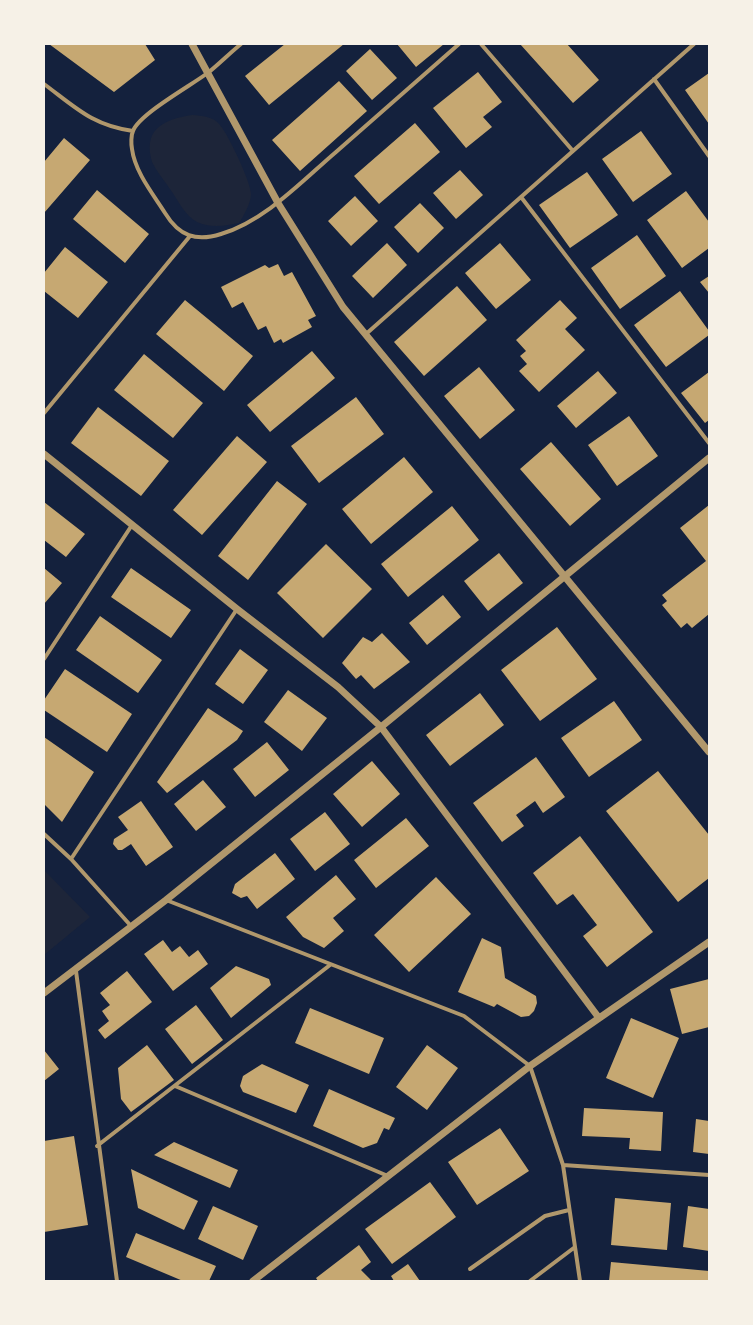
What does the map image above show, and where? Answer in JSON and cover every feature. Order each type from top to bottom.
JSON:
[{"type":"street","points":[[192,44],[278,203],[343,307],[709,752]]},
{"type":"street","points":[[241,44],[208,72],[142,118],[133,131],[132,148],[135,161],[142,175],[170,222],[179,231],[190,236],[206,239],[222,234],[238,228],[278,203],[459,44]]},
{"type":"street","points":[[481,44],[573,151]]},
{"type":"street","points":[[366,334],[694,44]]},
{"type":"street","points":[[654,79],[709,156]]},
{"type":"street","points":[[44,84],[88,117],[101,124],[116,129],[133,131]]},
{"type":"street","points":[[521,197],[709,443]]},
{"type":"street","points":[[44,413],[190,236]]},
{"type":"street","points":[[44,454],[237,609],[338,687],[381,728],[599,1018]]},
{"type":"street","points":[[44,993],[132,927],[381,728],[709,458]]},
{"type":"street","points":[[44,658],[132,524]]},
{"type":"street","points":[[71,859],[237,609]]},
{"type":"street","points":[[44,834],[71,859],[132,927]]},
{"type":"street","points":[[166,900],[464,1016],[530,1066],[563,1165],[580,1281]]},
{"type":"street","points":[[253,1281],[530,1066],[709,942]]},
{"type":"street","points":[[98,1146],[330,965]]},
{"type":"street","points":[[76,970],[117,1281]]},
{"type":"street","points":[[175,1086],[388,1176]]},
{"type":"street","points":[[563,1165],[709,1175]]},
{"type":"street","points":[[470,1269],[545,1216],[569,1210]]},
{"type":"street","points":[[530,1281],[575,1247]]},
{"type":"shaded area","points":[[192,115],[211,118],[220,125],[244,170],[251,195],[245,213],[239,223],[223,226],[212,226],[197,222],[189,216],[182,207],[152,161],[150,147],[154,132],[166,122]]},
{"type":"shaded area","points":[[44,870],[90,917],[44,955]]},
{"type":"building","points":[[49,44],[145,44],[155,60],[114,92]]},
{"type":"building","points":[[285,44],[344,44],[269,105],[245,76]]},
{"type":"building","points":[[397,44],[444,44],[416,67]]},
{"type":"building","points":[[520,44],[567,44],[599,80],[573,103]]},
{"type":"building","points":[[370,49],[397,78],[372,100],[346,71]]},
{"type":"building","points":[[478,72],[502,102],[483,117],[492,127],[466,148],[433,108]]},
{"type":"building","points":[[709,73],[709,124],[685,90]]},
{"type":"building","points":[[339,81],[367,111],[300,171],[272,140]]},
{"type":"building","points":[[415,123],[440,152],[379,204],[354,176]]},
{"type":"building","points":[[641,131],[672,174],[633,202],[602,159]]},
{"type":"building","points":[[64,138],[90,160],[44,213],[44,162]]},
{"type":"building","points":[[460,170],[483,195],[456,219],[433,193]]},
{"type":"building","points":[[587,172],[618,215],[570,248],[539,205]]},
{"type":"building","points":[[97,190],[149,234],[125,263],[73,219]]},
{"type":"building","points":[[686,191],[709,222],[709,248],[682,268],[647,220]]},
{"type":"building","points":[[355,196],[378,221],[351,246],[328,221]]},
{"type":"building","points":[[420,203],[444,228],[418,253],[394,227]]},
{"type":"building","points":[[637,235],[666,276],[620,309],[591,268]]},
{"type":"building","points":[[387,243],[407,265],[373,298],[352,276]]},
{"type":"building","points":[[500,243],[531,280],[496,309],[465,273]]},
{"type":"building","points":[[65,247],[108,282],[78,318],[44,291],[44,273]]},
{"type":"building","points":[[278,264],[284,276],[292,272],[316,316],[308,320],[312,327],[283,343],[281,339],[274,343],[266,326],[258,330],[243,302],[232,308],[221,287],[265,265],[269,268]]},
{"type":"building","points":[[709,276],[709,293],[700,282]]},
{"type":"building","points":[[457,286],[487,320],[424,376],[394,342]]},
{"type":"building","points":[[680,291],[709,331],[709,335],[666,367],[634,325]]},
{"type":"building","points":[[185,300],[253,356],[224,391],[156,334]]},
{"type":"building","points":[[560,300],[577,318],[565,329],[585,350],[539,392],[519,371],[527,364],[520,356],[526,351],[516,340]]},
{"type":"building","points":[[312,351],[335,378],[270,432],[247,405]]},
{"type":"building","points":[[144,354],[203,403],[173,438],[114,390]]},
{"type":"building","points":[[479,367],[515,410],[480,439],[444,396]]},
{"type":"building","points":[[598,371],[617,393],[576,428],[557,406]]},
{"type":"building","points":[[709,372],[709,420],[705,423],[681,393]]},
{"type":"building","points":[[356,397],[384,434],[319,483],[291,446]]},
{"type":"building","points":[[98,407],[169,461],[141,496],[71,443]]},
{"type":"building","points":[[629,416],[658,456],[617,486],[588,445]]},
{"type":"building","points":[[237,436],[267,462],[202,535],[173,510]]},
{"type":"building","points":[[551,442],[601,499],[570,526],[520,469]]},
{"type":"building","points":[[404,457],[433,492],[371,544],[342,509]]},
{"type":"building","points":[[277,481],[307,504],[248,580],[218,556]]},
{"type":"building","points":[[44,502],[85,534],[66,557],[44,540]]},
{"type":"building","points":[[709,505],[709,614],[692,628],[687,623],[681,628],[662,605],[667,601],[662,595],[706,561],[680,528]]},
{"type":"building","points":[[452,506],[479,540],[408,597],[381,564]]},
{"type":"building","points":[[326,544],[372,589],[323,638],[277,593]]},
{"type":"building","points":[[499,553],[523,583],[488,611],[464,581]]},
{"type":"building","points":[[44,568],[62,583],[44,604]]},
{"type":"building","points":[[131,568],[191,610],[171,638],[111,597]]},
{"type":"building","points":[[443,595],[461,617],[427,645],[409,623]]},
{"type":"building","points":[[100,616],[162,660],[138,693],[76,650]]},
{"type":"building","points":[[557,627],[597,679],[540,721],[501,670]]},
{"type":"building","points":[[382,633],[410,662],[374,689],[361,675],[356,679],[342,663],[363,637],[372,642]]},
{"type":"building","points":[[240,649],[268,670],[243,704],[215,684]]},
{"type":"building","points":[[65,669],[132,714],[107,752],[44,710],[44,700]]},
{"type":"building","points":[[288,690],[327,718],[302,751],[264,722]]},
{"type":"building","points":[[480,693],[504,725],[450,766],[426,735]]},
{"type":"building","points":[[614,701],[642,740],[589,777],[561,738]]},
{"type":"building","points":[[208,708],[243,731],[237,740],[167,793],[157,782]]},
{"type":"building","points":[[44,737],[94,772],[62,822],[44,804]]},
{"type":"building","points":[[267,742],[289,770],[255,797],[233,769]]},
{"type":"building","points":[[536,757],[565,797],[543,813],[535,801],[516,815],[524,826],[502,842],[473,803]]},
{"type":"building","points":[[372,761],[400,794],[362,827],[333,794]]},
{"type":"building","points":[[658,771],[709,835],[709,878],[678,902],[606,811]]},
{"type":"building","points":[[203,780],[226,807],[196,831],[174,804]]},
{"type":"building","points":[[141,801],[173,847],[146,866],[131,844],[122,850],[118,850],[113,844],[114,839],[128,830],[118,817]]},
{"type":"building","points":[[325,812],[350,844],[315,871],[290,839]]},
{"type":"building","points":[[406,818],[429,846],[376,888],[354,860]]},
{"type":"building","points":[[580,836],[653,932],[607,967],[583,936],[597,925],[573,894],[557,905],[533,873]]},
{"type":"building","points":[[275,853],[295,879],[257,909],[247,896],[241,898],[232,893],[235,884]]},
{"type":"building","points":[[336,875],[356,899],[333,918],[344,931],[324,948],[303,937],[286,917]]},
{"type":"building","points":[[436,877],[471,914],[409,972],[374,935]]},
{"type":"building","points":[[482,938],[501,947],[505,978],[536,996],[537,1003],[534,1011],[529,1016],[521,1017],[497,1004],[494,1007],[458,992]]},
{"type":"building","points":[[163,940],[172,952],[180,946],[189,957],[198,950],[208,964],[173,991],[144,954]]},
{"type":"building","points":[[236,966],[269,979],[271,985],[231,1018],[210,988]]},
{"type":"building","points":[[127,971],[152,1002],[105,1039],[98,1030],[109,1021],[102,1011],[110,1005],[100,993]]},
{"type":"building","points":[[709,979],[709,1027],[682,1034],[670,989]]},
{"type":"building","points":[[196,1005],[223,1040],[192,1064],[165,1029]]},
{"type":"building","points":[[310,1008],[384,1038],[369,1074],[295,1043]]},
{"type":"building","points":[[631,1018],[679,1038],[653,1098],[606,1078]]},
{"type":"building","points":[[147,1045],[174,1080],[131,1112],[121,1099],[118,1068]]},
{"type":"building","points":[[427,1045],[458,1068],[427,1110],[396,1087]]},
{"type":"building","points":[[44,1050],[59,1069],[44,1081]]},
{"type":"building","points":[[262,1064],[309,1085],[296,1113],[243,1092],[240,1086],[243,1076]]},
{"type":"building","points":[[329,1089],[395,1118],[389,1130],[384,1128],[377,1143],[363,1148],[313,1126]]},
{"type":"building","points":[[584,1108],[663,1112],[661,1151],[629,1149],[630,1138],[582,1136]]},
{"type":"building","points":[[696,1119],[709,1121],[709,1154],[693,1152]]},
{"type":"building","points":[[500,1128],[529,1171],[477,1205],[448,1162]]},
{"type":"building","points":[[74,1136],[88,1225],[44,1232],[44,1141]]},
{"type":"building","points":[[174,1142],[238,1170],[230,1188],[154,1155]]},
{"type":"building","points":[[131,1169],[198,1201],[184,1230],[138,1208]]},
{"type":"building","points":[[430,1182],[456,1217],[392,1264],[365,1229]]},
{"type":"building","points":[[615,1198],[671,1203],[667,1250],[611,1245]]},
{"type":"building","points":[[213,1206],[258,1226],[243,1260],[198,1239]]},
{"type":"building","points":[[688,1206],[709,1209],[709,1251],[683,1247]]},
{"type":"building","points":[[136,1233],[216,1266],[209,1281],[183,1281],[126,1257]]},
{"type":"building","points":[[359,1245],[371,1262],[361,1270],[372,1281],[318,1281],[316,1278]]},
{"type":"building","points":[[611,1262],[709,1271],[709,1281],[609,1281]]},
{"type":"building","points":[[408,1264],[420,1281],[394,1281],[391,1276]]}]
